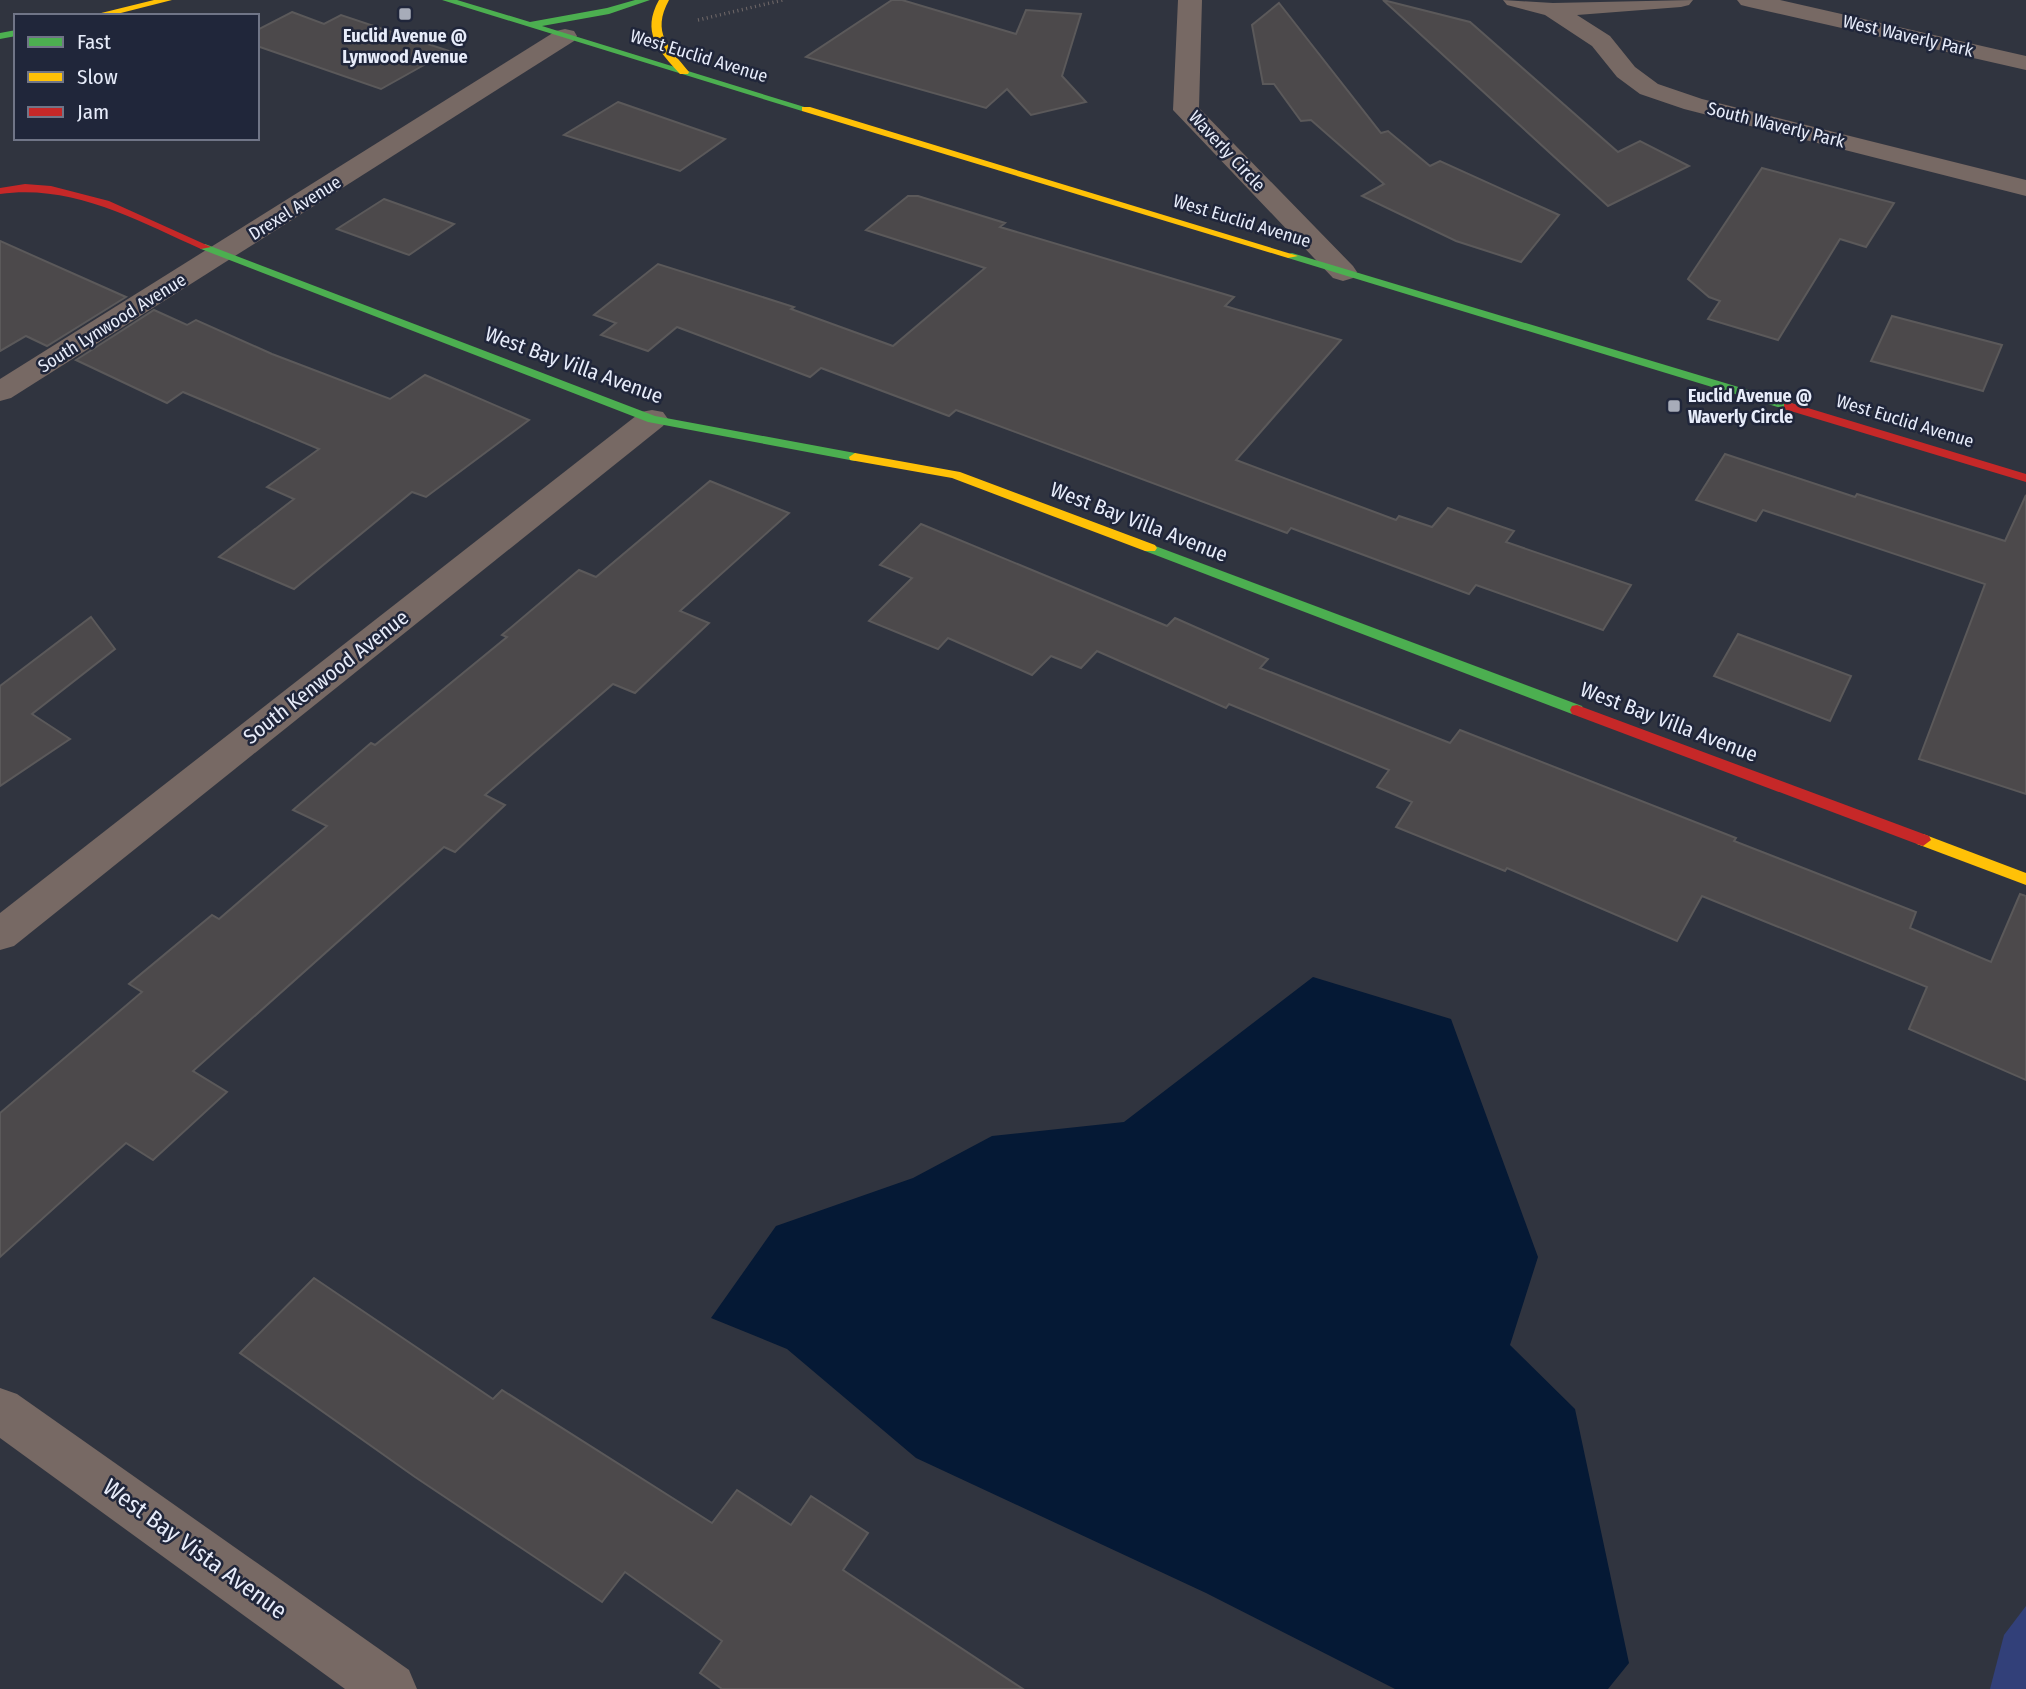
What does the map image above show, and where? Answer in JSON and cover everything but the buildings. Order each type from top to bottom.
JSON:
[{"type":"main road","points":[[103,14],[167,0]]},
{"type":"main road","name":"West Euclid Avenue","points":[[447,0],[2026,478]]},
{"type":"main road","points":[[530,25],[609,11],[645,0]]},
{"type":"main road","points":[[664,0],[656,13],[654,33],[658,43],[684,72]]},
{"type":"main road","points":[[0,191],[15,187],[54,188],[89,198],[223,254]]},
{"type":"main road","name":"West Bay Villa Avenue","points":[[223,254],[652,419],[955,475],[2026,879]]},
{"type":"street","name":"Waverly Circle","points":[[1190,0],[1186,110],[1343,272]]},
{"type":"street","points":[[1515,0],[1553,10],[1681,0]]},
{"type":"street","name":"West Waverly Park","points":[[1749,0],[2026,63]]},
{"type":"street","name":"South Waverly Park","points":[[1553,10],[1601,41],[1626,72],[1649,89],[1693,104],[2026,188]]},
{"type":"street","name":"Drexel Avenue","points":[[223,254],[565,36]]},
{"type":"street","name":"South Lynwood Avenue","points":[[0,392],[223,254]]},
{"type":"street","name":"South Kenwood Avenue","points":[[0,935],[652,419]]},
{"type":"street","name":"West Bay Vista Avenue","points":[[0,1410],[390,1689]]},
{"type":"path","points":[[689,22],[783,0]]},
{"type":"shaded area","points":[[1313,977],[1451,1019],[1538,1257],[1510,1345],[1575,1409],[1629,1663],[1608,1689],[1395,1689],[1206,1593],[916,1458],[787,1349],[711,1318],[776,1226],[913,1178],[992,1136],[1124,1122]]},
{"type":"shaded area","points":[[2026,1606],[2026,1689],[1990,1689],[2004,1635]]},
{"type":"traffic: fast","points":[[447,0],[806,109]]},
{"type":"traffic: fast","points":[[530,25],[609,11],[645,0]]},
{"type":"traffic: fast","points":[[0,36],[14,33]]},
{"type":"traffic: fast","points":[[205,247],[652,419],[855,457]]},
{"type":"traffic: fast","points":[[1292,256],[1788,406]]},
{"type":"traffic: fast","points":[[1150,548],[1577,710]]},
{"type":"traffic: slow","points":[[103,14],[167,0]]},
{"type":"traffic: slow","points":[[664,0],[658,11],[656,30],[663,47],[684,72]]},
{"type":"traffic: slow","points":[[806,109],[1292,256]]},
{"type":"traffic: slow","points":[[855,457],[955,475],[1150,548]]},
{"type":"traffic: slow","points":[[1923,840],[2026,879]]},
{"type":"traffic: jam","points":[[0,191],[51,189],[78,195],[105,203],[205,247]]},
{"type":"traffic: jam","points":[[1788,406],[2026,478]]},
{"type":"traffic: jam","points":[[1577,710],[1923,840]]},
{"type":"place","name":"Euclid Avenue @ Lynwood Avenue","points":[[405,14]]},
{"type":"place","name":"Euclid Avenue @ Waverly Circle","points":[[1674,406]]}]
